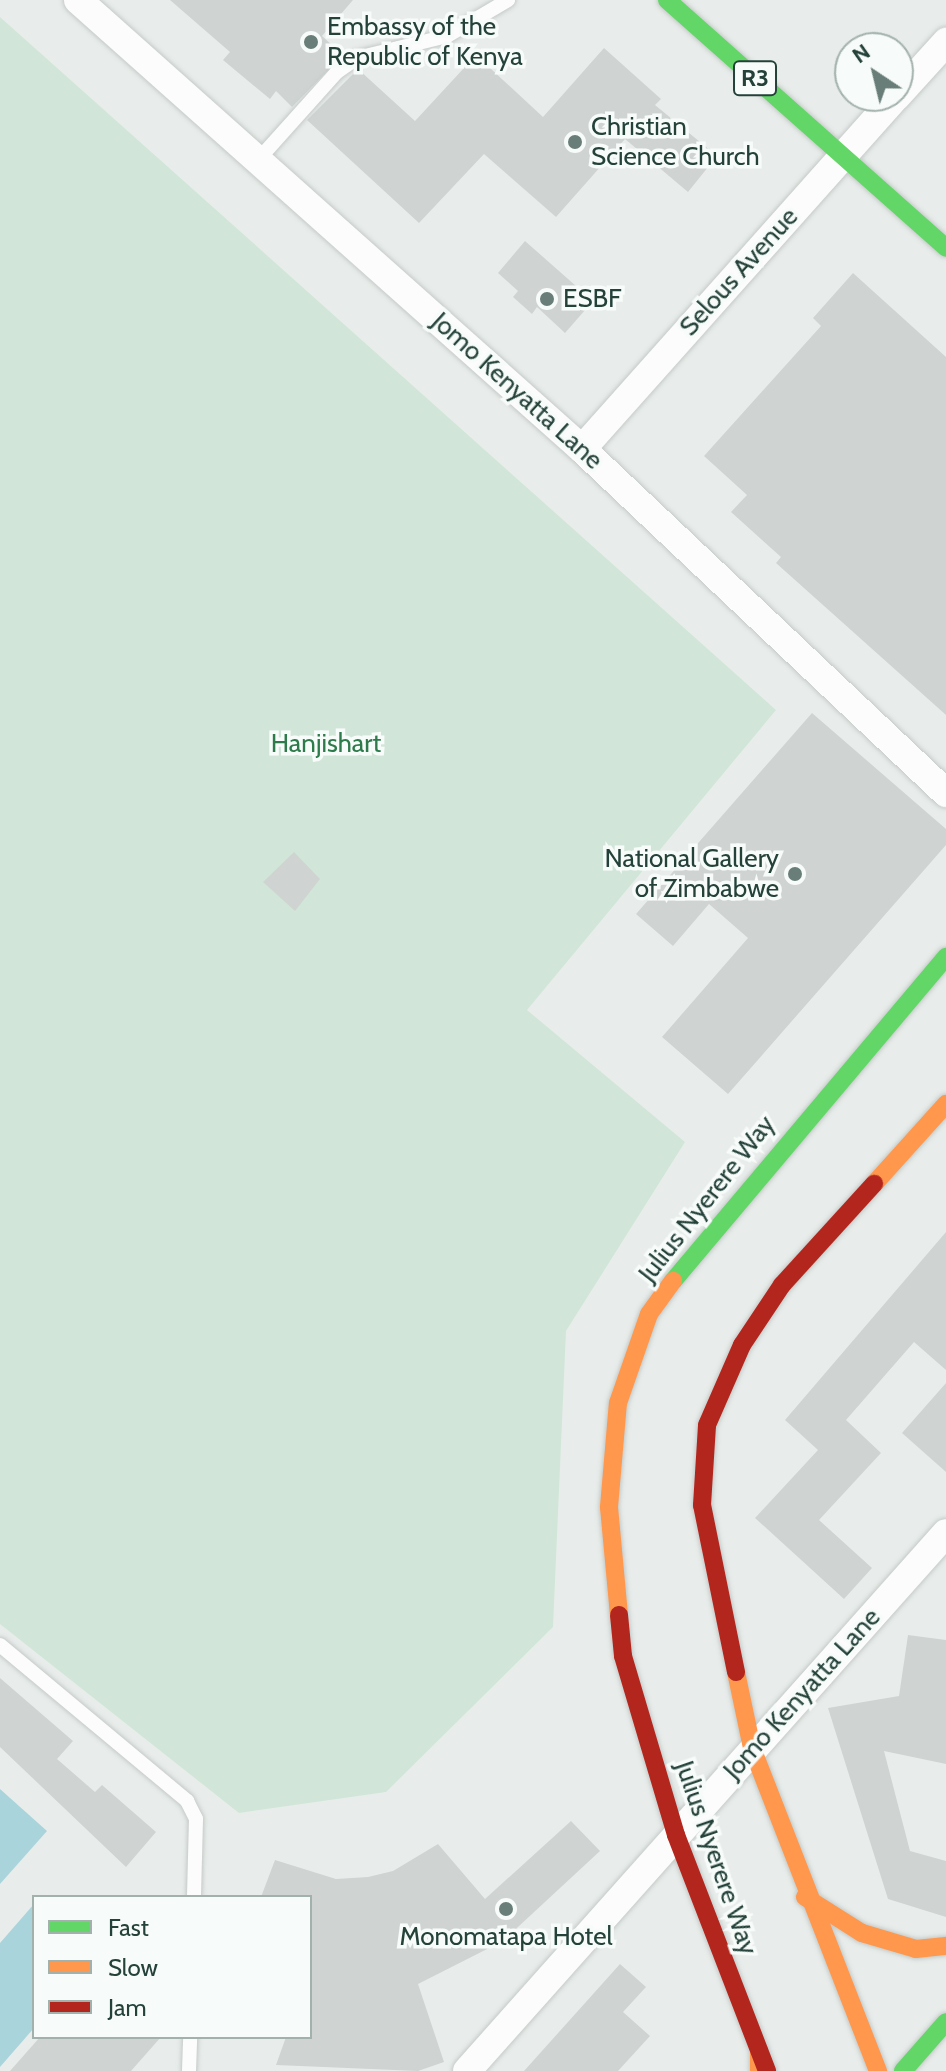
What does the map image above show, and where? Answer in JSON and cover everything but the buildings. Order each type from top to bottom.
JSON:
[{"type":"main road","name":"R3","points":[[667,0],[946,248]]},
{"type":"main road","name":"Julius Nyerere Way","points":[[767,2071],[676,1835],[623,1656],[609,1507],[618,1403],[649,1314],[698,1245],[946,957]]},
{"type":"main road","points":[[878,2071],[805,1897],[752,1748],[702,1505],[707,1425],[742,1345],[782,1285],[946,1104]]},
{"type":"main road","points":[[805,1897],[862,1933],[916,1949],[946,1946]]},
{"type":"main road","points":[[903,2071],[946,2022]]},
{"type":"main road","points":[[759,2050],[759,2071]]},
{"type":"street","name":"Jomo Kenyatta Lane","points":[[78,0],[582,449],[946,793]]},
{"type":"street","name":"Selous Avenue","points":[[914,78],[946,42]]},
{"type":"street","name":"Selous Avenue","points":[[582,449],[883,112]]},
{"type":"street","name":"Jomo Kenyatta Lane","points":[[467,2071],[946,1533]]},
{"type":"lane","points":[[258,160],[337,72],[357,58],[447,36],[508,0]]},
{"type":"lane","points":[[0,1645],[187,1801],[196,1819],[194,1895]]},
{"type":"lane","points":[[189,2071],[190,2039]]},
{"type":"green space","name":"Hanjishart","points":[[0,17],[776,710],[527,1010],[685,1142],[566,1331],[553,1627],[386,1792],[239,1813],[0,1624]]},
{"type":"water","points":[[0,1789],[47,1831],[0,1884]]},
{"type":"water","points":[[32,1906],[32,2030],[0,2067],[0,1943]]},
{"type":"traffic: fast","points":[[667,0],[946,248]]},
{"type":"traffic: fast","points":[[673,1281],[946,957]]},
{"type":"traffic: fast","points":[[903,2071],[946,2022]]},
{"type":"traffic: slow","points":[[874,1184],[946,1104]]},
{"type":"traffic: slow","points":[[619,1615],[609,1507],[618,1403],[649,1314],[673,1281]]},
{"type":"traffic: slow","points":[[736,1672],[752,1748],[878,2071]]},
{"type":"traffic: slow","points":[[805,1897],[862,1933],[916,1949],[946,1946]]},
{"type":"traffic: slow","points":[[759,2050],[759,2071]]},
{"type":"traffic: jam","points":[[736,1672],[702,1505],[707,1425],[742,1345],[782,1285],[874,1184]]},
{"type":"traffic: jam","points":[[619,1615],[623,1656],[676,1835],[767,2071]]},
{"type":"place","name":"Embassy of the Republic of Kenya","points":[[311,42]]},
{"type":"place","name":"Christian Science Church","points":[[575,142]]},
{"type":"place","name":"ESBF","points":[[547,299]]},
{"type":"place","name":"National Gallery of Zimbabwe","points":[[795,874]]},
{"type":"place","name":"Monomatapa Hotel","points":[[506,1909]]}]
